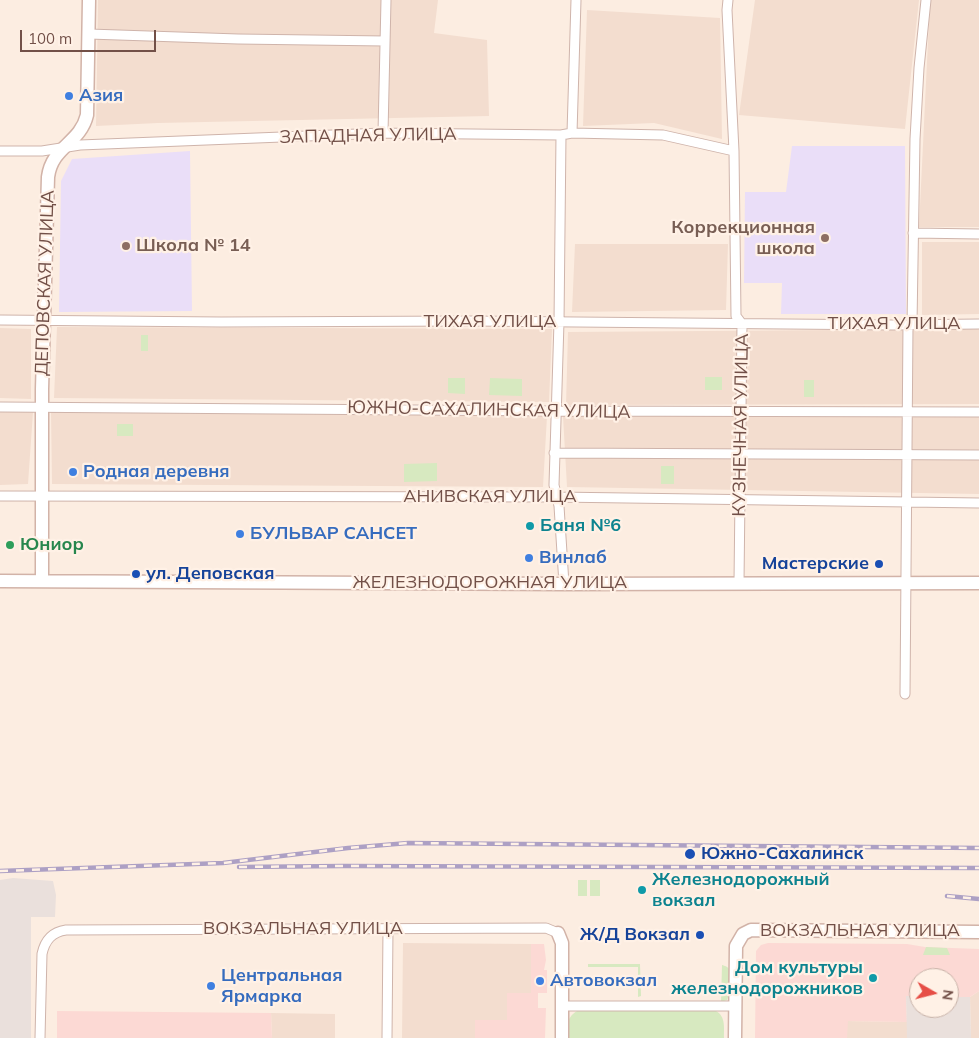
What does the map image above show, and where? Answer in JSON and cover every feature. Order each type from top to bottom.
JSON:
[{"type":"street","name":"ДЕПОВСКАЯ УЛИЦА","points":[[42,581],[42,407],[48,177],[49,167],[53,159],[79,134],[87,115],[89,0]]},
{"type":"street","points":[[383,132],[386,0]]},
{"type":"street","points":[[572,133],[576,0]]},
{"type":"street","name":"КУЗНЕЧНАЯ УЛИЦА","points":[[728,0],[734,151],[736,316],[742,324],[738,582]]},
{"type":"street","points":[[904,694],[907,584],[906,412],[915,139],[919,68],[926,0]]},
{"type":"street","points":[[89,34],[385,41]]},
{"type":"street","name":"ЗАПАДНАЯ УЛИЦА","points":[[0,151],[42,151],[80,145],[383,132],[663,135],[734,151]]},
{"type":"street","points":[[561,135],[554,485],[560,506],[564,584]]},
{"type":"street","points":[[913,233],[979,234]]},
{"type":"street","name":"ТИХАЯ УЛИЦА","points":[[0,320],[979,324]]},
{"type":"street","name":"ЮЖНО-САХАЛИНСКАЯ УЛИЦА","points":[[0,407],[228,407],[555,412],[979,412]]},
{"type":"street","points":[[554,453],[979,455]]},
{"type":"street","name":"АНИВСКАЯ УЛИЦА","points":[[0,496],[739,498],[979,503]]},
{"type":"street","name":"ЖЕЛЕЗНОДОРОЖНАЯ УЛИЦА","points":[[0,581],[564,584],[738,582],[979,583]]},
{"type":"street","name":"ВОКЗАЛЬНАЯ УЛИЦА","points":[[40,1038],[42,954],[44,944],[49,937],[58,931],[546,928],[558,933]]},
{"type":"street","points":[[387,1038],[388,929]]},
{"type":"street","name":"ВОКЗАЛЬНАЯ УЛИЦА","points":[[735,1006],[736,946],[743,934],[751,930],[979,932]]},
{"type":"street","points":[[558,933],[562,943],[562,1038]]},
{"type":"street","points":[[562,1006],[735,1006],[735,1038]]},
{"type":"shaded area","points":[[98,0],[438,0],[434,33],[487,40],[489,116],[96,126]]},
{"type":"shaded area","points":[[755,0],[919,0],[905,129],[739,115]]},
{"type":"shaded area","points":[[930,0],[979,0],[979,227],[919,227]]},
{"type":"shaded area","points":[[587,10],[720,18],[722,139],[654,123],[583,126]]},
{"type":"shaded area","name":"Коррекционная школа","points":[[792,146],[905,146],[906,314],[781,314],[782,283],[744,283],[745,192],[786,192]]},
{"type":"shaded area","name":"Школа № 14","points":[[190,151],[192,311],[59,312],[61,181],[72,159]]},
{"type":"shaded area","points":[[922,242],[979,242],[979,314],[922,315]]},
{"type":"shaded area","points":[[575,244],[728,244],[726,310],[572,312]]},
{"type":"shaded area","points":[[57,327],[552,329],[549,402],[54,398]]},
{"type":"shaded area","points":[[0,328],[31,329],[31,399],[0,398]]},
{"type":"shaded area","points":[[979,329],[979,404],[566,405],[568,332]]},
{"type":"shaded area","points":[[0,412],[33,412],[28,484],[0,485]]},
{"type":"shaded area","points":[[51,412],[547,416],[543,487],[52,484]]},
{"type":"shaded area","points":[[563,416],[979,416],[979,494],[567,487]]},
{"type":"shaded area","points":[[13,878],[53,881],[56,895],[55,917],[31,917],[31,1038],[0,1038],[0,880]]},
{"type":"shaded area","points":[[403,943],[531,944],[531,993],[507,1021],[476,1020],[475,1038],[402,1038]]},
{"type":"shaded area","points":[[768,943],[907,944],[925,947],[979,949],[979,991],[970,997],[959,997],[959,968],[909,968],[909,996],[906,996],[907,1022],[848,1021],[847,1038],[755,1038],[756,951],[761,945]]},
{"type":"shaded area","points":[[531,944],[544,944],[546,960],[544,970],[547,970],[547,993],[538,993],[538,1008],[546,1008],[545,1038],[475,1038],[475,1020],[507,1020],[507,993],[531,993]]},
{"type":"shaded area","points":[[979,991],[979,1038],[971,1038],[970,997]]},
{"type":"shaded area","points":[[906,996],[909,996],[909,1018],[959,1018],[959,997],[970,997],[971,1038],[907,1038]]},
{"type":"shaded area","points":[[57,1011],[271,1013],[272,1038],[57,1038]]},
{"type":"shaded area","points":[[271,1013],[335,1014],[335,1038],[272,1038]]},
{"type":"shaded area","points":[[847,1021],[907,1022],[907,1038],[847,1038]]},
{"type":"green space","points":[[141,335],[148,335],[148,351],[141,351]]},
{"type":"green space","points":[[705,377],[722,377],[722,390],[705,390]]},
{"type":"green space","points":[[448,378],[465,378],[465,394],[448,393]]},
{"type":"green space","points":[[490,378],[522,379],[522,396],[489,395]]},
{"type":"green space","points":[[804,380],[814,380],[814,397],[804,397]]},
{"type":"green space","points":[[117,424],[133,424],[133,436],[117,436]]},
{"type":"green space","points":[[437,463],[437,481],[404,482],[404,464]]},
{"type":"green space","points":[[661,466],[674,466],[674,484],[661,484]]},
{"type":"green space","points":[[578,880],[587,880],[587,896],[578,896]]},
{"type":"green space","points":[[590,880],[600,880],[600,896],[590,896]]},
{"type":"green space","points":[[926,947],[947,948],[950,955],[923,955]]},
{"type":"green space","points":[[588,964],[640,964],[641,996],[638,997],[638,967],[588,967]]},
{"type":"green space","points":[[722,965],[729,969],[730,980],[727,1000],[721,1002]]},
{"type":"green space","points":[[710,1008],[719,1013],[723,1020],[724,1038],[567,1038],[569,1020],[573,1014],[582,1009]]},
{"type":"railway","points":[[0,871],[223,863],[408,843],[979,848]]},
{"type":"railway","points":[[239,867],[979,868]]},
{"type":"railway","points":[[947,896],[979,899]]},
{"type":"place","name":"Азия","points":[[69,96]]},
{"type":"place","name":"Коррекционная школа","points":[[825,238]]},
{"type":"place","name":"Школа № 14","points":[[126,246]]},
{"type":"place","name":"Родная деревня","points":[[73,472]]},
{"type":"place","name":"Баня №6","points":[[530,526]]},
{"type":"place","name":"БУЛЬВАР САНСЕТ","points":[[240,534]]},
{"type":"place","name":"Юниор","points":[[10,545]]},
{"type":"place","name":"Винлаб","points":[[529,558]]},
{"type":"place","name":"Мастерские","points":[[879,564]]},
{"type":"place","name":"ул. Деповская","points":[[136,574]]},
{"type":"place","name":"Южно-Сахалинск","points":[[690,854]]},
{"type":"place","name":"Железнодорожный вокзал","points":[[642,890]]},
{"type":"place","name":"Ж/Д Вокзал","points":[[700,935]]},
{"type":"place","name":"Дом культуры железнодорожников","points":[[873,978]]},
{"type":"place","name":"Автовокзал","points":[[540,981]]},
{"type":"place","name":"Центральная Ярмарка","points":[[211,986]]}]
